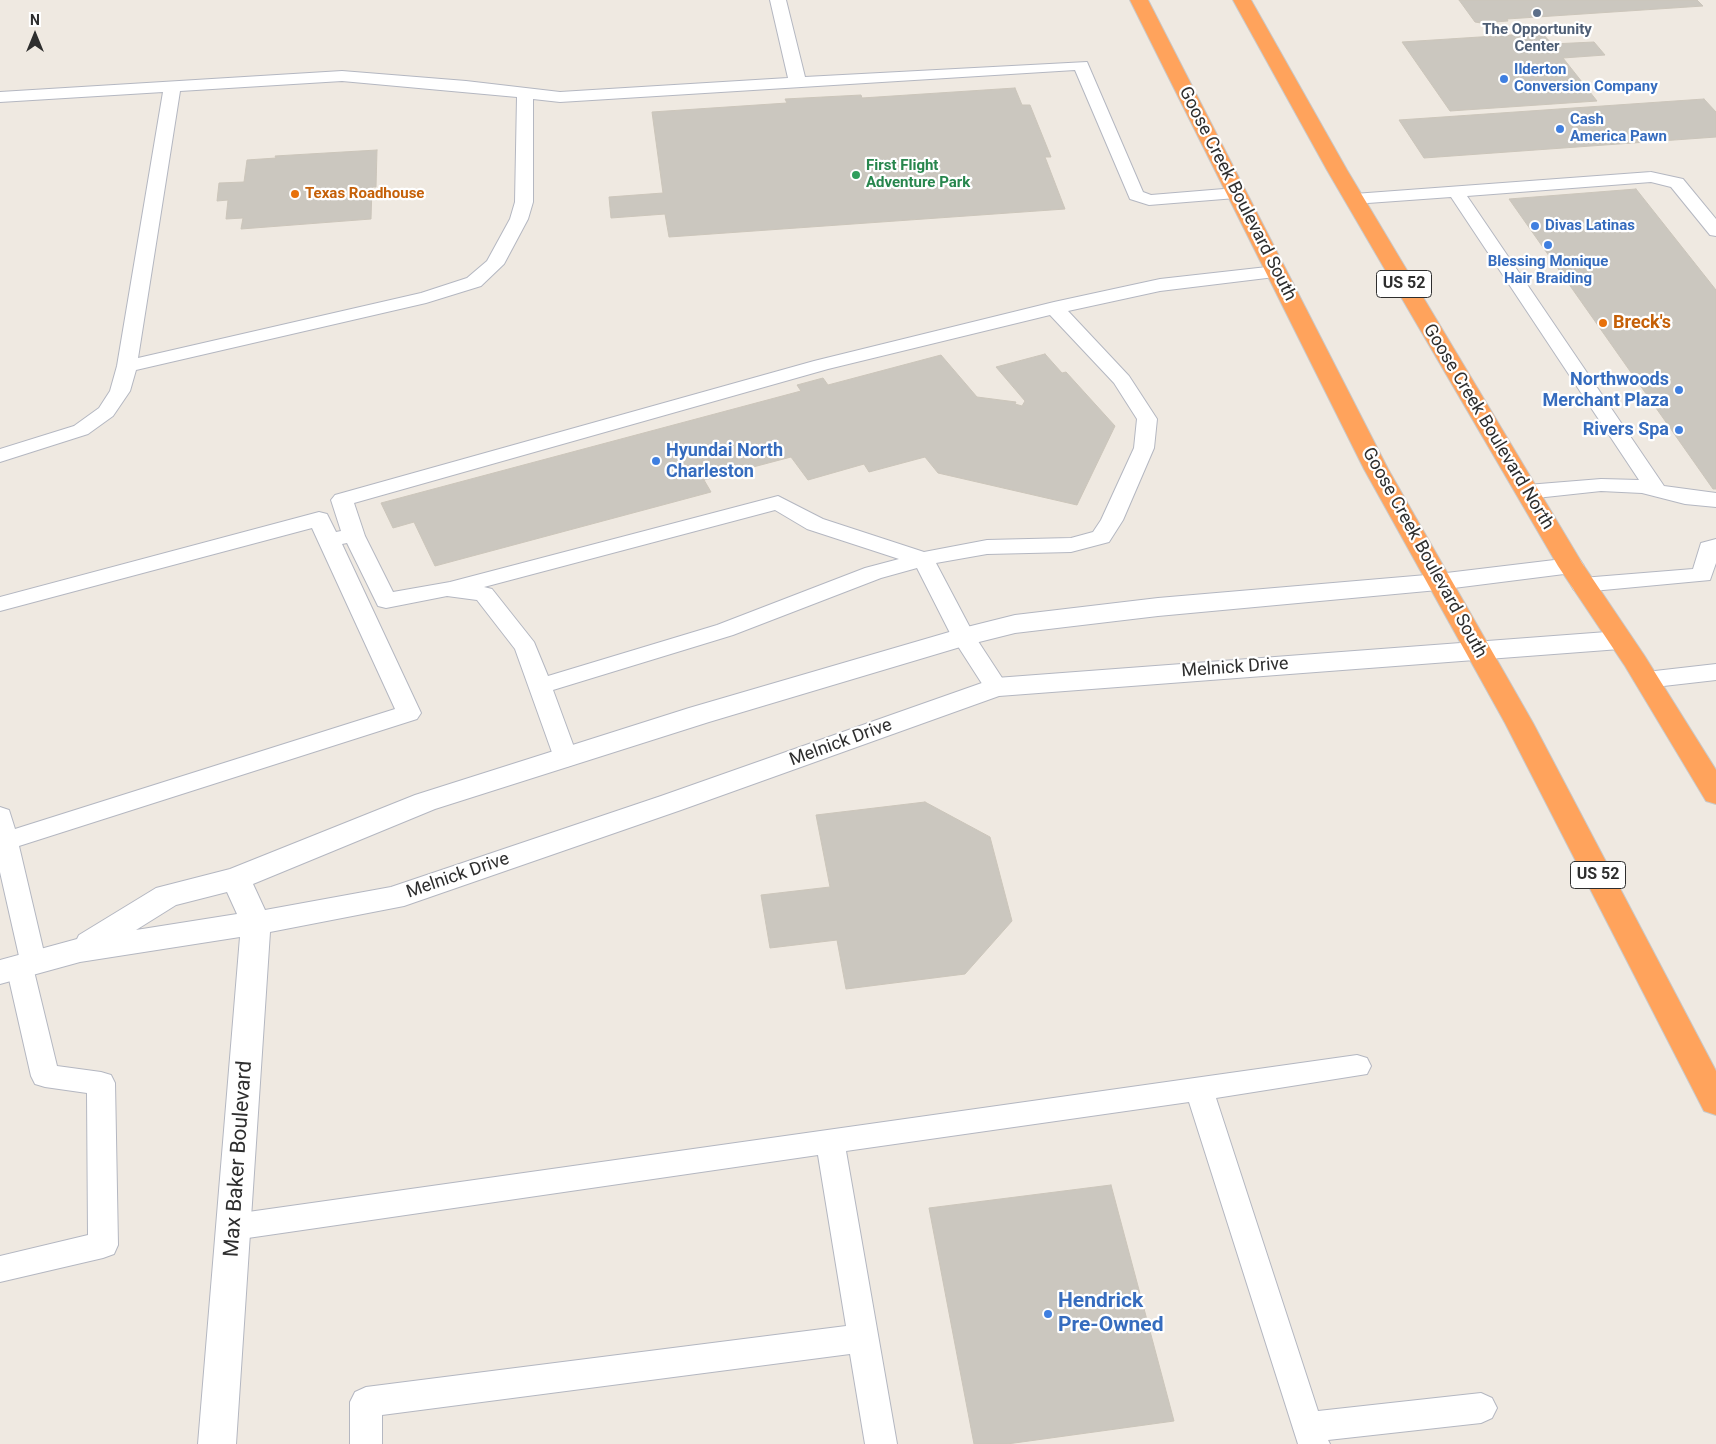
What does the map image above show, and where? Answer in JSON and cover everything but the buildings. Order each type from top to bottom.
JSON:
[{"type":"highway","name":"Goose Creek Boulevard South","points":[[1139,0],[1376,469],[1438,582],[1519,722],[1716,1102]]},
{"type":"highway","name":"Goose Creek Boulevard North","points":[[1242,0],[1354,200],[1576,576],[1646,680],[1715,792]]},
{"type":"street","name":"Melnick Drive","points":[[80,950],[167,896],[236,879],[425,802],[963,637],[1015,624],[1158,607],[1438,582],[1576,576]]},
{"type":"street","name":"Melnick Drive","points":[[17,966],[80,950],[256,923],[394,898],[671,804],[996,687],[1620,640]]},
{"type":"street","name":"Max Baker Boulevard","points":[[217,1444],[256,923],[236,879]]},
{"type":"lane","points":[[778,0],[798,84]]},
{"type":"lane","points":[[0,97],[342,76],[560,97],[798,84],[1081,65],[1136,195],[1149,200],[1236,193]]},
{"type":"lane","points":[[0,456],[81,430],[106,412],[120,391],[127,366],[172,87]]},
{"type":"lane","points":[[127,366],[426,297],[474,282],[495,264],[519,219],[524,202],[525,93]]},
{"type":"lane","points":[[1354,200],[1651,176],[1677,183],[1716,231]]},
{"type":"lane","points":[[1456,192],[1657,491]]},
{"type":"lane","points":[[996,687],[963,637],[923,559],[815,524],[778,502],[447,589],[386,601],[354,536],[342,500],[821,365],[1054,308],[1160,285],[1276,272]]},
{"type":"lane","points":[[540,686],[725,630],[873,573],[923,559],[987,547],[1071,545],[1101,537],[1112,520],[1144,448],[1147,419],[1122,380],[1054,308]]},
{"type":"lane","points":[[1527,492],[1601,485],[1642,488],[1685,497],[1716,500]]},
{"type":"lane","points":[[0,604],[319,519],[409,713],[2,842]]},
{"type":"lane","points":[[329,540],[354,536]]},
{"type":"lane","points":[[1576,576],[1709,580],[1709,548],[1716,546]]},
{"type":"lane","points":[[447,589],[484,594],[526,647],[566,758]]},
{"type":"lane","points":[[1646,680],[1716,672]]},
{"type":"lane","points":[[0,816],[17,966],[45,1076],[101,1083],[103,1245],[0,1268]]},
{"type":"lane","points":[[234,1227],[1357,1066]]},
{"type":"lane","points":[[1199,1089],[1310,1436],[1481,1408]]},
{"type":"lane","points":[[830,1141],[881,1444]]},
{"type":"lane","points":[[366,1444],[366,1402],[863,1338]]},
{"type":"place","name":"The Opportunity Center","points":[[1537,13]]},
{"type":"place","name":"Ilderton Conversion Company","points":[[1504,79]]},
{"type":"place","name":"Cash America Pawn","points":[[1560,129]]},
{"type":"place","name":"First Flight Adventure Park","points":[[856,175]]},
{"type":"place","name":"Texas Roadhouse","points":[[295,194]]},
{"type":"place","name":"Divas Latinas","points":[[1535,226]]},
{"type":"place","name":"Blessing Monique Hair Braiding","points":[[1548,245]]},
{"type":"place","name":"Breck's","points":[[1603,323]]},
{"type":"place","name":"Northwoods Merchant Plaza","points":[[1679,390]]},
{"type":"place","name":"Rivers Spa","points":[[1679,430]]},
{"type":"place","name":"Hyundai North Charleston","points":[[656,461]]},
{"type":"place","name":"Hendrick Pre-Owned","points":[[1048,1314]]}]
